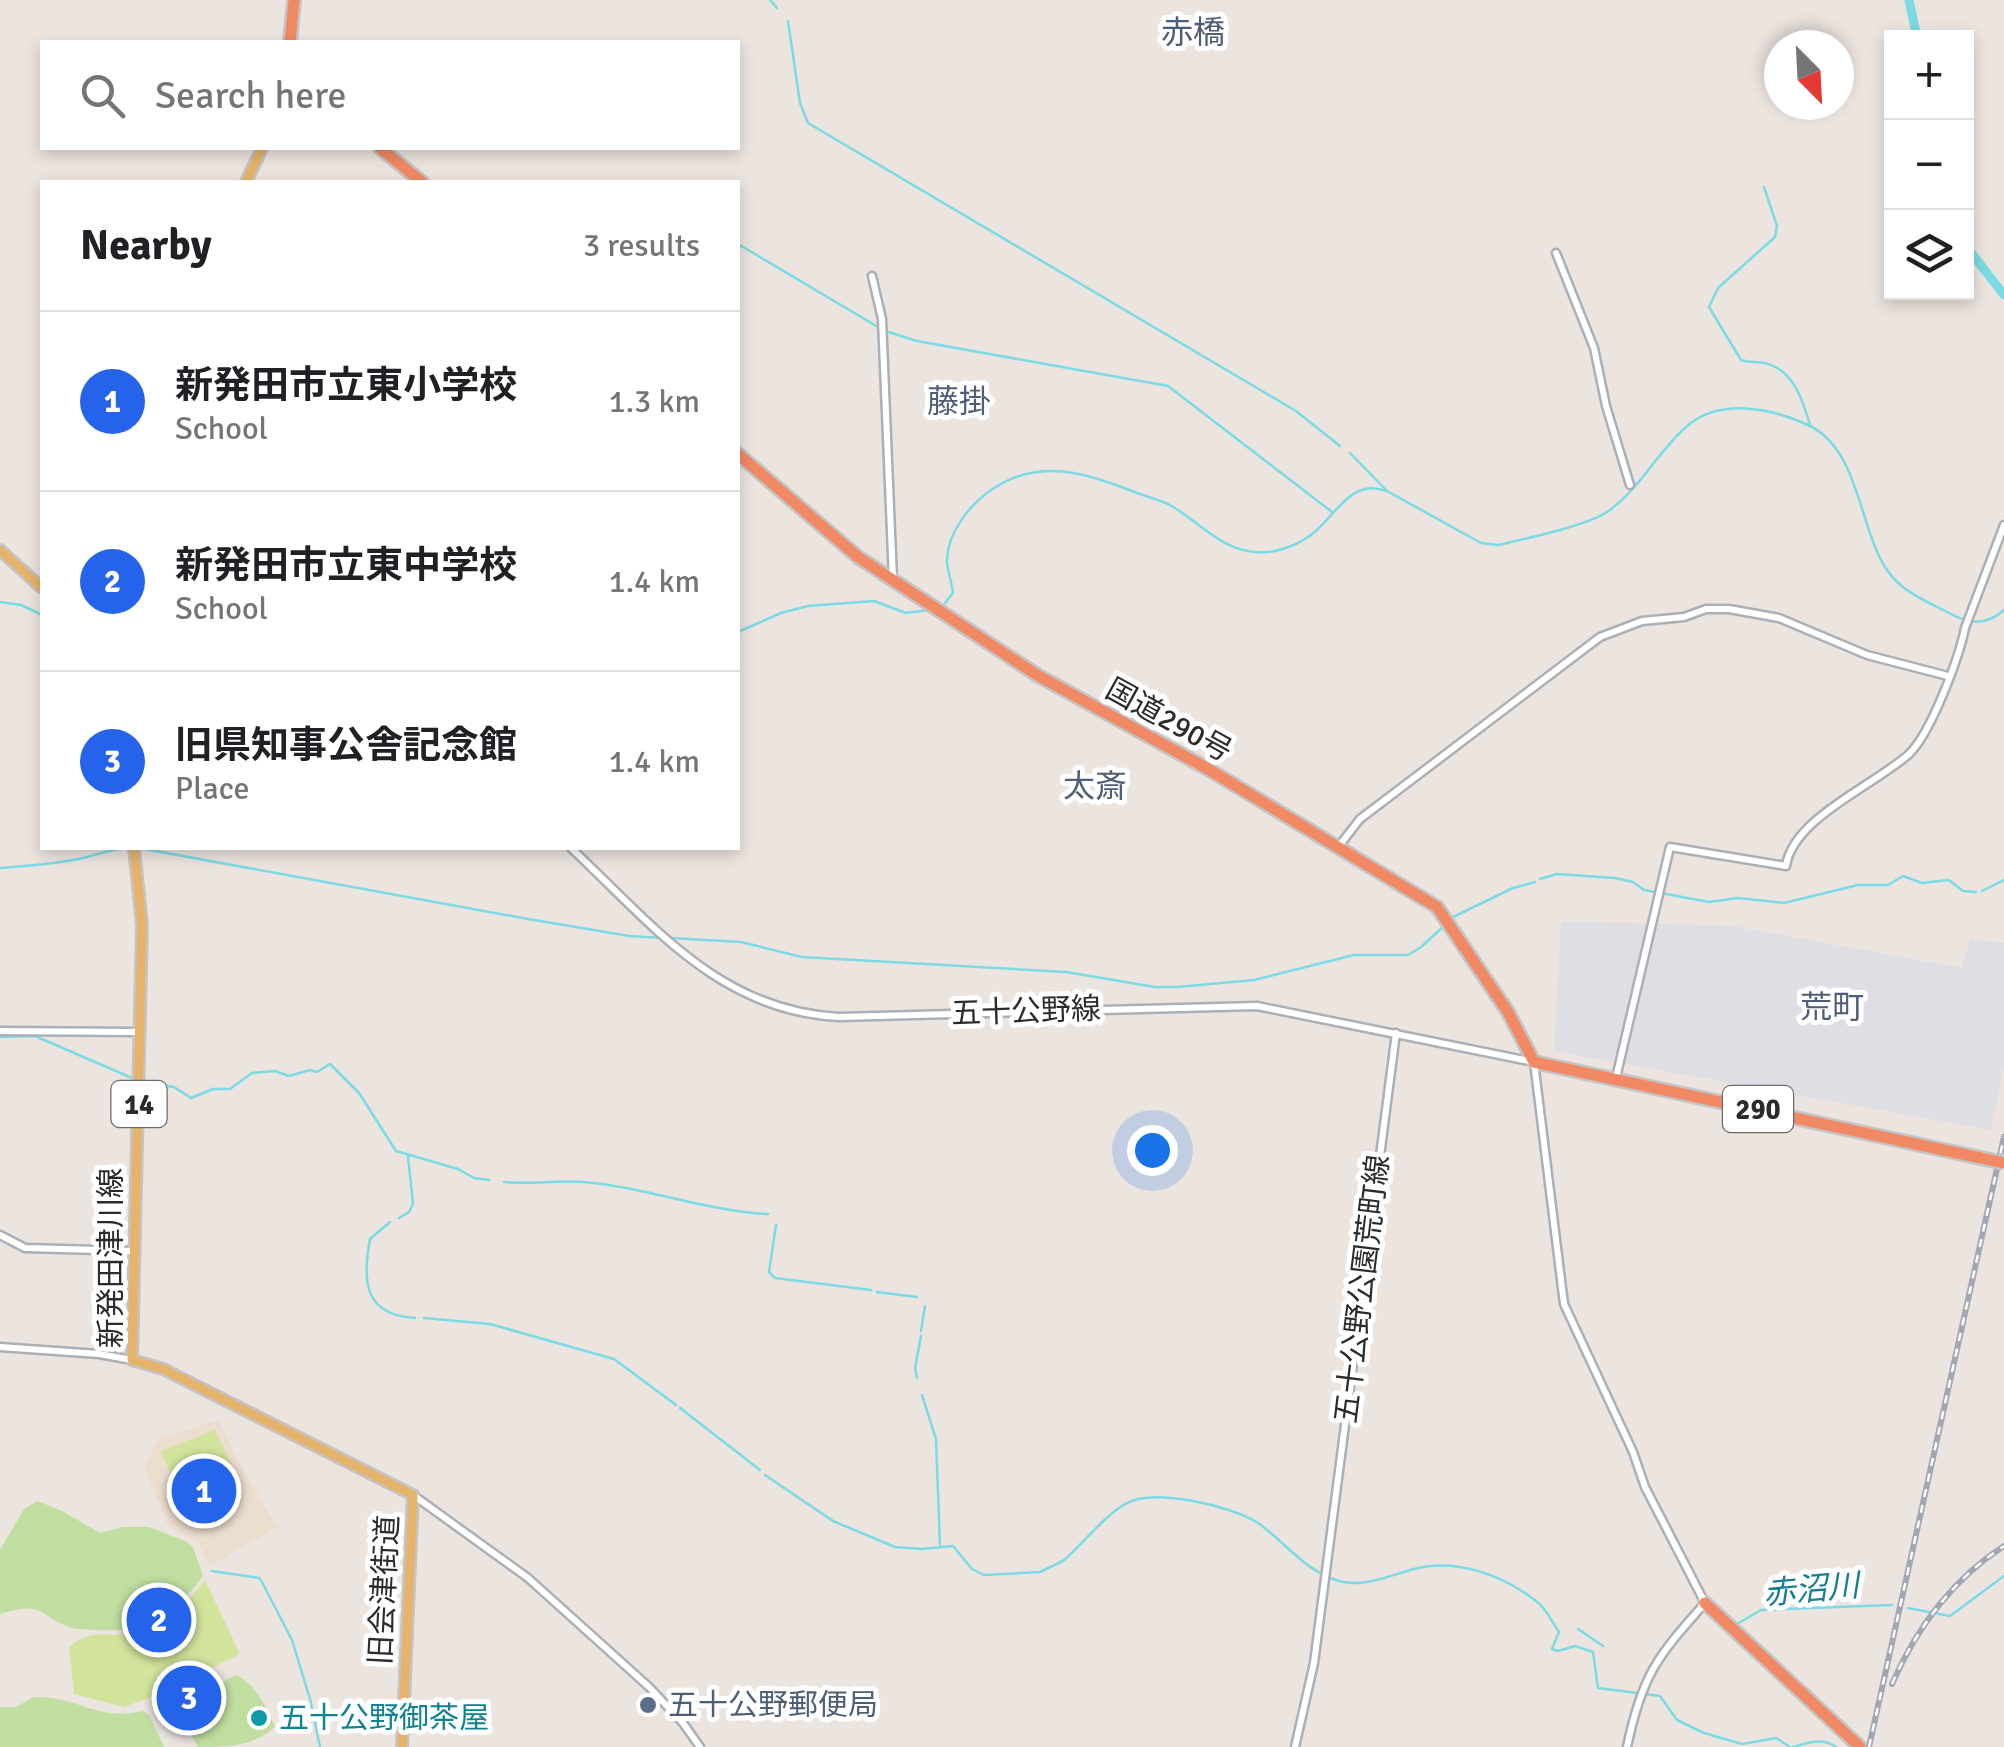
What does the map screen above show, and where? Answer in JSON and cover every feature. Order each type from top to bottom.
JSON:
[{"type":"highway","points":[[290,40],[294,0]]},
{"type":"highway","points":[[382,150],[420,180]]},
{"type":"highway","name":"国道290号","points":[[740,456],[858,557],[1037,675],[1208,770],[1442,913],[1508,1012],[1534,1062]]},
{"type":"highway","name":"290","points":[[1534,1062],[2004,1163]]},
{"type":"highway","points":[[1705,1603],[1860,1747]]},
{"type":"main road","points":[[247,180],[261,150]]},
{"type":"main road","points":[[0,550],[40,586]]},
{"type":"main road","name":"新発田津川線","points":[[134,850],[142,925],[132,1360],[163,1370],[413,1495]]},
{"type":"main road","name":"旧会津街道","points":[[402,1747],[413,1495]]},
{"type":"street","points":[[1556,253],[1594,348],[1613,433],[1630,485]]},
{"type":"street","points":[[872,276],[882,319],[893,581]]},
{"type":"street","points":[[1616,1078],[1670,847],[1786,866],[1788,853],[1802,834],[1909,754],[1923,738],[1962,645],[2004,526]]},
{"type":"street","points":[[1338,848],[1360,819],[1600,637],[1642,621],[1684,616],[1706,608],[1746,612],[1779,618],[1868,655],[1948,676]]},
{"type":"street","name":"五十公野線","points":[[572,850],[701,968],[749,997],[786,1010],[839,1017],[1258,1006],[1534,1062]]},
{"type":"street","points":[[0,1031],[140,1032]]},
{"type":"street","name":"五十公野公園荒町線","points":[[1295,1747],[1311,1684],[1396,1033]]},
{"type":"street","points":[[1534,1062],[1564,1304],[1642,1481],[1705,1603],[1666,1647],[1640,1694],[1628,1747]]},
{"type":"street","points":[[0,1234],[25,1248],[135,1250]]},
{"type":"street","points":[[0,1348],[132,1360]]},
{"type":"street","points":[[413,1495],[528,1578],[649,1686],[700,1747]]},
{"type":"shaded area","points":[[1561,921],[1733,926],[1962,968],[1970,939],[2004,943],[2004,1068],[1991,1130],[1554,1051]]},
{"type":"shaded area","points":[[219,1420],[277,1527],[210,1566],[197,1541],[169,1527],[144,1467],[158,1439]]},
{"type":"green space","points":[[215,1430],[231,1464],[222,1473],[185,1488],[174,1480],[161,1451]]},
{"type":"green space","points":[[38,1501],[100,1533],[123,1527],[149,1527],[185,1541],[193,1547],[203,1576],[169,1612],[130,1628],[76,1629],[26,1608],[0,1614],[0,1550],[24,1509]]},
{"type":"green space","points":[[205,1580],[240,1654],[124,1707],[74,1694],[69,1647],[88,1636],[134,1633],[154,1626],[178,1609]]},
{"type":"green space","points":[[236,1675],[255,1691],[275,1727],[248,1742],[198,1747],[180,1716],[206,1696],[208,1690]]},
{"type":"green space","points":[[34,1697],[113,1713],[143,1711],[149,1715],[164,1747],[0,1747],[0,1707],[16,1707]]},
{"type":"waterway","points":[[770,0],[777,8]]},
{"type":"waterway","points":[[1909,0],[1915,30]]},
{"type":"waterway","points":[[788,21],[800,103],[808,123],[1296,411],[1340,446]]},
{"type":"waterway","points":[[1764,187],[1777,226],[1775,237],[1718,288],[1709,307],[1741,360],[1765,363],[1790,379],[1810,425]]},
{"type":"waterway","points":[[740,245],[878,327]]},
{"type":"waterway","points":[[1974,256],[2004,295]]},
{"type":"waterway","points":[[885,331],[917,341],[1168,386],[1332,512]]},
{"type":"waterway","points":[[1350,453],[1387,491],[1481,543],[1498,545],[1570,527],[1607,512],[1698,418],[1729,409],[1762,410],[1808,425],[1825,436],[1838,452],[1877,552],[1900,584],[1923,600],[1964,619],[1984,621],[2004,610]]},
{"type":"waterway","points":[[945,603],[953,593],[948,552],[961,520],[994,488],[1028,473],[1080,474],[1114,484],[1168,504],[1220,540],[1255,552],[1299,542],[1363,489],[1386,491]]},
{"type":"waterway","points":[[740,631],[808,606],[874,601],[906,613],[928,610]]},
{"type":"waterway","points":[[0,602],[21,605],[40,614]]},
{"type":"waterway","points":[[0,868],[63,862],[112,850]]},
{"type":"waterway","points":[[150,850],[528,919],[663,938]]},
{"type":"waterway","points":[[1540,879],[1557,874],[1615,878],[1633,882],[1644,890],[1709,902],[1738,898],[1784,903],[1858,885],[1888,885],[1903,876],[1922,883],[1949,880],[1963,891],[1976,892]]},
{"type":"waterway","points":[[1982,891],[2004,880]]},
{"type":"waterway","points":[[1453,917],[1513,888],[1535,882]]},
{"type":"waterway","points":[[671,938],[741,942],[802,957],[1066,972],[1177,987],[1254,980],[1354,955],[1408,955],[1444,926]]},
{"type":"waterway","points":[[0,1037],[35,1036],[132,1078]]},
{"type":"waterway","points":[[144,1083],[174,1087],[191,1098],[213,1089],[230,1089],[252,1073],[275,1071],[289,1076],[317,1072],[330,1064],[359,1093],[396,1151],[489,1180]]},
{"type":"waterway","points":[[399,1218],[413,1204],[408,1157]]},
{"type":"waterway","points":[[504,1182],[606,1185],[768,1214]]},
{"type":"waterway","points":[[390,1222],[370,1239],[367,1282],[376,1303],[385,1310],[415,1318]]},
{"type":"waterway","points":[[776,1225],[769,1272],[775,1278],[871,1290]]},
{"type":"waterway","points":[[877,1292],[917,1297]]},
{"type":"waterway","points":[[921,1331],[925,1306]]},
{"type":"waterway","points":[[424,1318],[490,1324],[614,1359],[676,1405]]},
{"type":"waterway","points":[[917,1378],[921,1336]]},
{"type":"waterway","points":[[922,1395],[936,1439],[940,1545]]},
{"type":"waterway","points":[[680,1408],[760,1470]]},
{"type":"waterway","points":[[765,1475],[833,1521],[895,1547],[953,1546],[972,1569],[984,1575],[1040,1572],[1063,1561],[1125,1504],[1154,1497],[1212,1505],[1246,1517],[1316,1571],[1339,1581],[1368,1582],[1430,1566],[1478,1571],[1509,1583],[1540,1604],[1559,1632],[1552,1649],[1575,1646],[1593,1652],[1598,1688],[1660,1696],[1677,1720],[1704,1733],[1742,1744],[1776,1738],[1790,1747]]},
{"type":"waterway","points":[[212,1571],[259,1578],[262,1582],[292,1640],[320,1747]]},
{"type":"waterway","name":"赤沼川","points":[[1908,1608],[1950,1616],[2004,1576]]},
{"type":"waterway","name":"赤沼川","points":[[1737,1624],[1761,1610],[1892,1605]]},
{"type":"waterway","name":"赤沼川","points":[[1578,1629],[1603,1646]]},
{"type":"waterway","points":[[1793,1747],[1820,1742],[1836,1747]]},
{"type":"railway","points":[[1869,1747],[2004,1137]]},
{"type":"railway","points":[[1892,1684],[1912,1644],[1938,1607],[1968,1574],[2004,1546]]},
{"type":"place","name":"新発田市立東小学校","points":[[204,1491]]},
{"type":"place","name":"新発田市立東中学校","points":[[159,1620]]},
{"type":"place","name":"旧県知事公舎記念館","points":[[189,1698]]},
{"type":"place","name":"五十公野郵便局","points":[[648,1705]]},
{"type":"place","name":"五十公野御茶屋","points":[[259,1718]]},
{"type":"district","name":"赤橋","points":[[1193,32]]},
{"type":"district","name":"藤掛","points":[[959,401]]},
{"type":"district","name":"太斎","points":[[1095,786]]},
{"type":"district","name":"荒町","points":[[1832,1007]]}]
